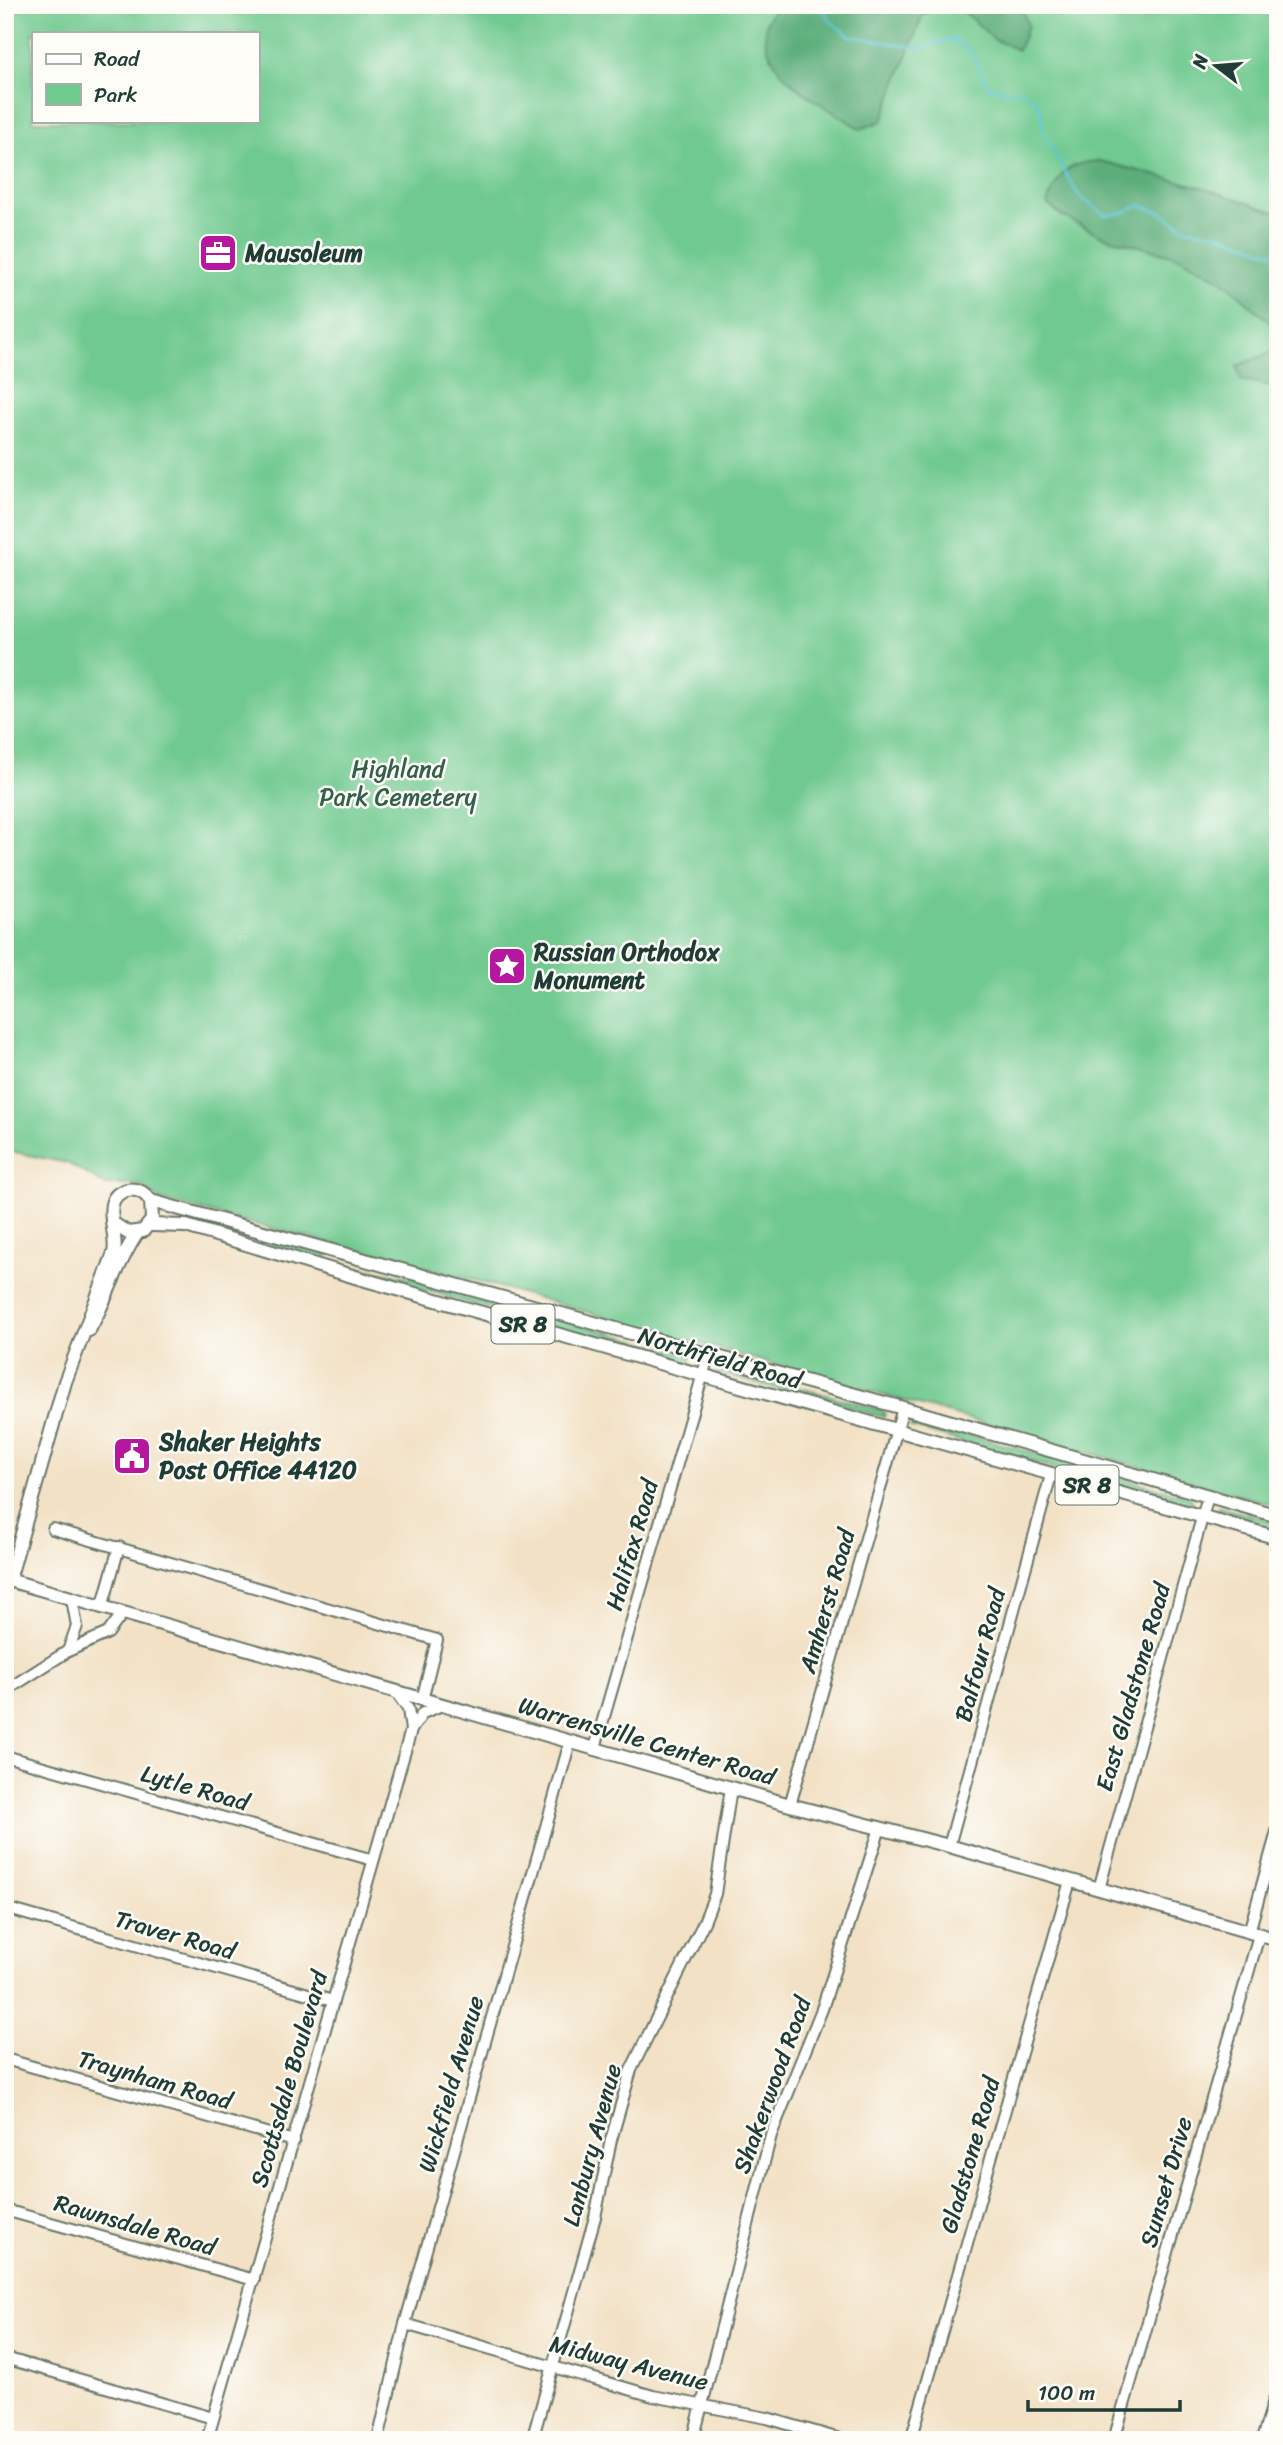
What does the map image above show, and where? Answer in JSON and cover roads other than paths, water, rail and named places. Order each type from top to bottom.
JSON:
[{"type":"main road","name":"SR 8","points":[[7,1580],[78,1349],[114,1253],[116,1234],[110,1211],[117,1195],[137,1190],[151,1201]]},
{"type":"main road","points":[[150,1224],[153,1215],[151,1201]]},
{"type":"main road","name":"Northfield Road","points":[[151,1201],[709,1353],[1278,1516]]},
{"type":"main road","points":[[114,1224],[128,1233],[138,1232]]},
{"type":"main road","name":"SR 8","points":[[78,1349],[102,1307],[126,1249],[138,1232],[150,1224]]},
{"type":"main road","name":"Northfield Road","points":[[150,1224],[186,1226],[1278,1538]]},
{"type":"main road","name":"Warrensville Center Road","points":[[7,1580],[790,1805],[949,1846],[1278,1940]]},
{"type":"street","name":"Halifax Road","points":[[595,1748],[709,1353]]},
{"type":"street","name":"Amherst Road","points":[[790,1805],[903,1408]]},
{"type":"street","name":"Balfour Road","points":[[949,1846],[1051,1475]]},
{"type":"street","name":"East Gladstone Road","points":[[1099,1889],[1208,1496]]},
{"type":"street","points":[[53,1529],[438,1640],[422,1700]]},
{"type":"street","points":[[102,1608],[119,1547]]},
{"type":"street","points":[[68,1651],[77,1626],[72,1599]]},
{"type":"street","points":[[5,1691],[68,1651],[108,1633],[122,1614]]},
{"type":"street","points":[[396,1692],[408,1709],[411,1730]]},
{"type":"street","points":[[411,1730],[423,1713],[442,1705]]},
{"type":"street","name":"Scottsdale Boulevard","points":[[207,2440],[411,1730]]},
{"type":"street","name":"Wickfield Avenue","points":[[378,2440],[405,2325],[570,1742]]},
{"type":"street","name":"Lytle Road","points":[[5,1756],[373,1860]]},
{"type":"street","name":"Lanbury Avenue","points":[[532,2440],[595,2217],[611,2140],[631,2070],[705,1922],[715,1894],[731,1788]]},
{"type":"street","name":"Shakerwood Road","points":[[692,2440],[771,2135],[822,2009],[880,1828]]},
{"type":"street","name":"Sunset Drive","points":[[1114,2440],[1254,1934],[1278,1828]]},
{"type":"street","name":"Gladstone Road","points":[[911,2440],[1070,1881]]},
{"type":"street","name":"Traver Road","points":[[5,1908],[333,2001]]},
{"type":"street","name":"Traynham Road","points":[[5,2059],[294,2141]]},
{"type":"street","name":"Rawnsdale Road","points":[[5,2210],[254,2280]]},
{"type":"street","name":"Midway Avenue","points":[[405,2325],[653,2396],[702,2404],[843,2440]]},
{"type":"street","points":[[5,2358],[213,2418]]},
{"type":"street","points":[[1262,2440],[1278,2387]]},
{"type":"waterway","points":[[821,5],[830,21],[850,36],[919,48],[953,39],[972,53],[989,88],[1023,92],[1035,99],[1042,113],[1043,131],[1069,180],[1080,197],[1105,215],[1123,213],[1139,205],[1162,213],[1186,229],[1216,233],[1278,255]]},
{"type":"place","name":"Mausoleum","points":[[218,253]]},
{"type":"place","name":"Russian Orthodox Monument","points":[[507,966]]},
{"type":"place","name":"Shaker Heights Post Office 44120","points":[[132,1456]]},
{"type":"park label","name":"Highland Park Cemetery","points":[[398,783]]}]
